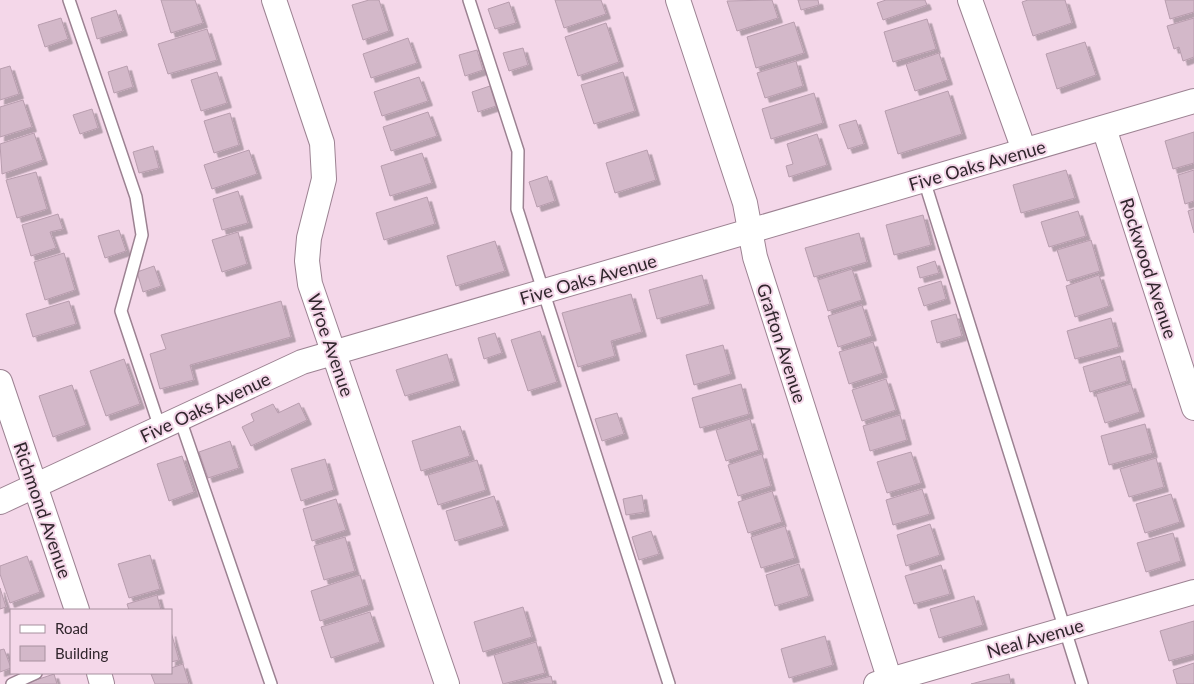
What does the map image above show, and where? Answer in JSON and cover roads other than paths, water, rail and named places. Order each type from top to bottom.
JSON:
[{"type":"street","name":"Wroe Avenue","points":[[274,0],[322,143],[324,179],[309,238],[307,261],[310,284],[447,684]]},
{"type":"street","name":"Grafton Avenue","points":[[678,0],[745,203],[755,257],[886,683]]},
{"type":"street","points":[[970,0],[1024,150]]},
{"type":"street","name":"Five Oaks Avenue","points":[[0,502],[302,362],[1194,101]]},
{"type":"street","name":"Rockwood Avenue","points":[[1104,128],[1194,408]]},
{"type":"street","name":"Richmond Avenue","points":[[0,382],[77,609]]},
{"type":"street","name":"Neal Avenue","points":[[886,683],[1194,592]]},
{"type":"lane","points":[[69,0],[136,197],[142,235],[121,311],[170,424],[271,684]]},
{"type":"lane","points":[[469,0],[518,151],[517,209],[669,684]]},
{"type":"lane","points":[[924,180],[1082,684]]},
{"type":"lane","points":[[12,684],[34,674]]}]
